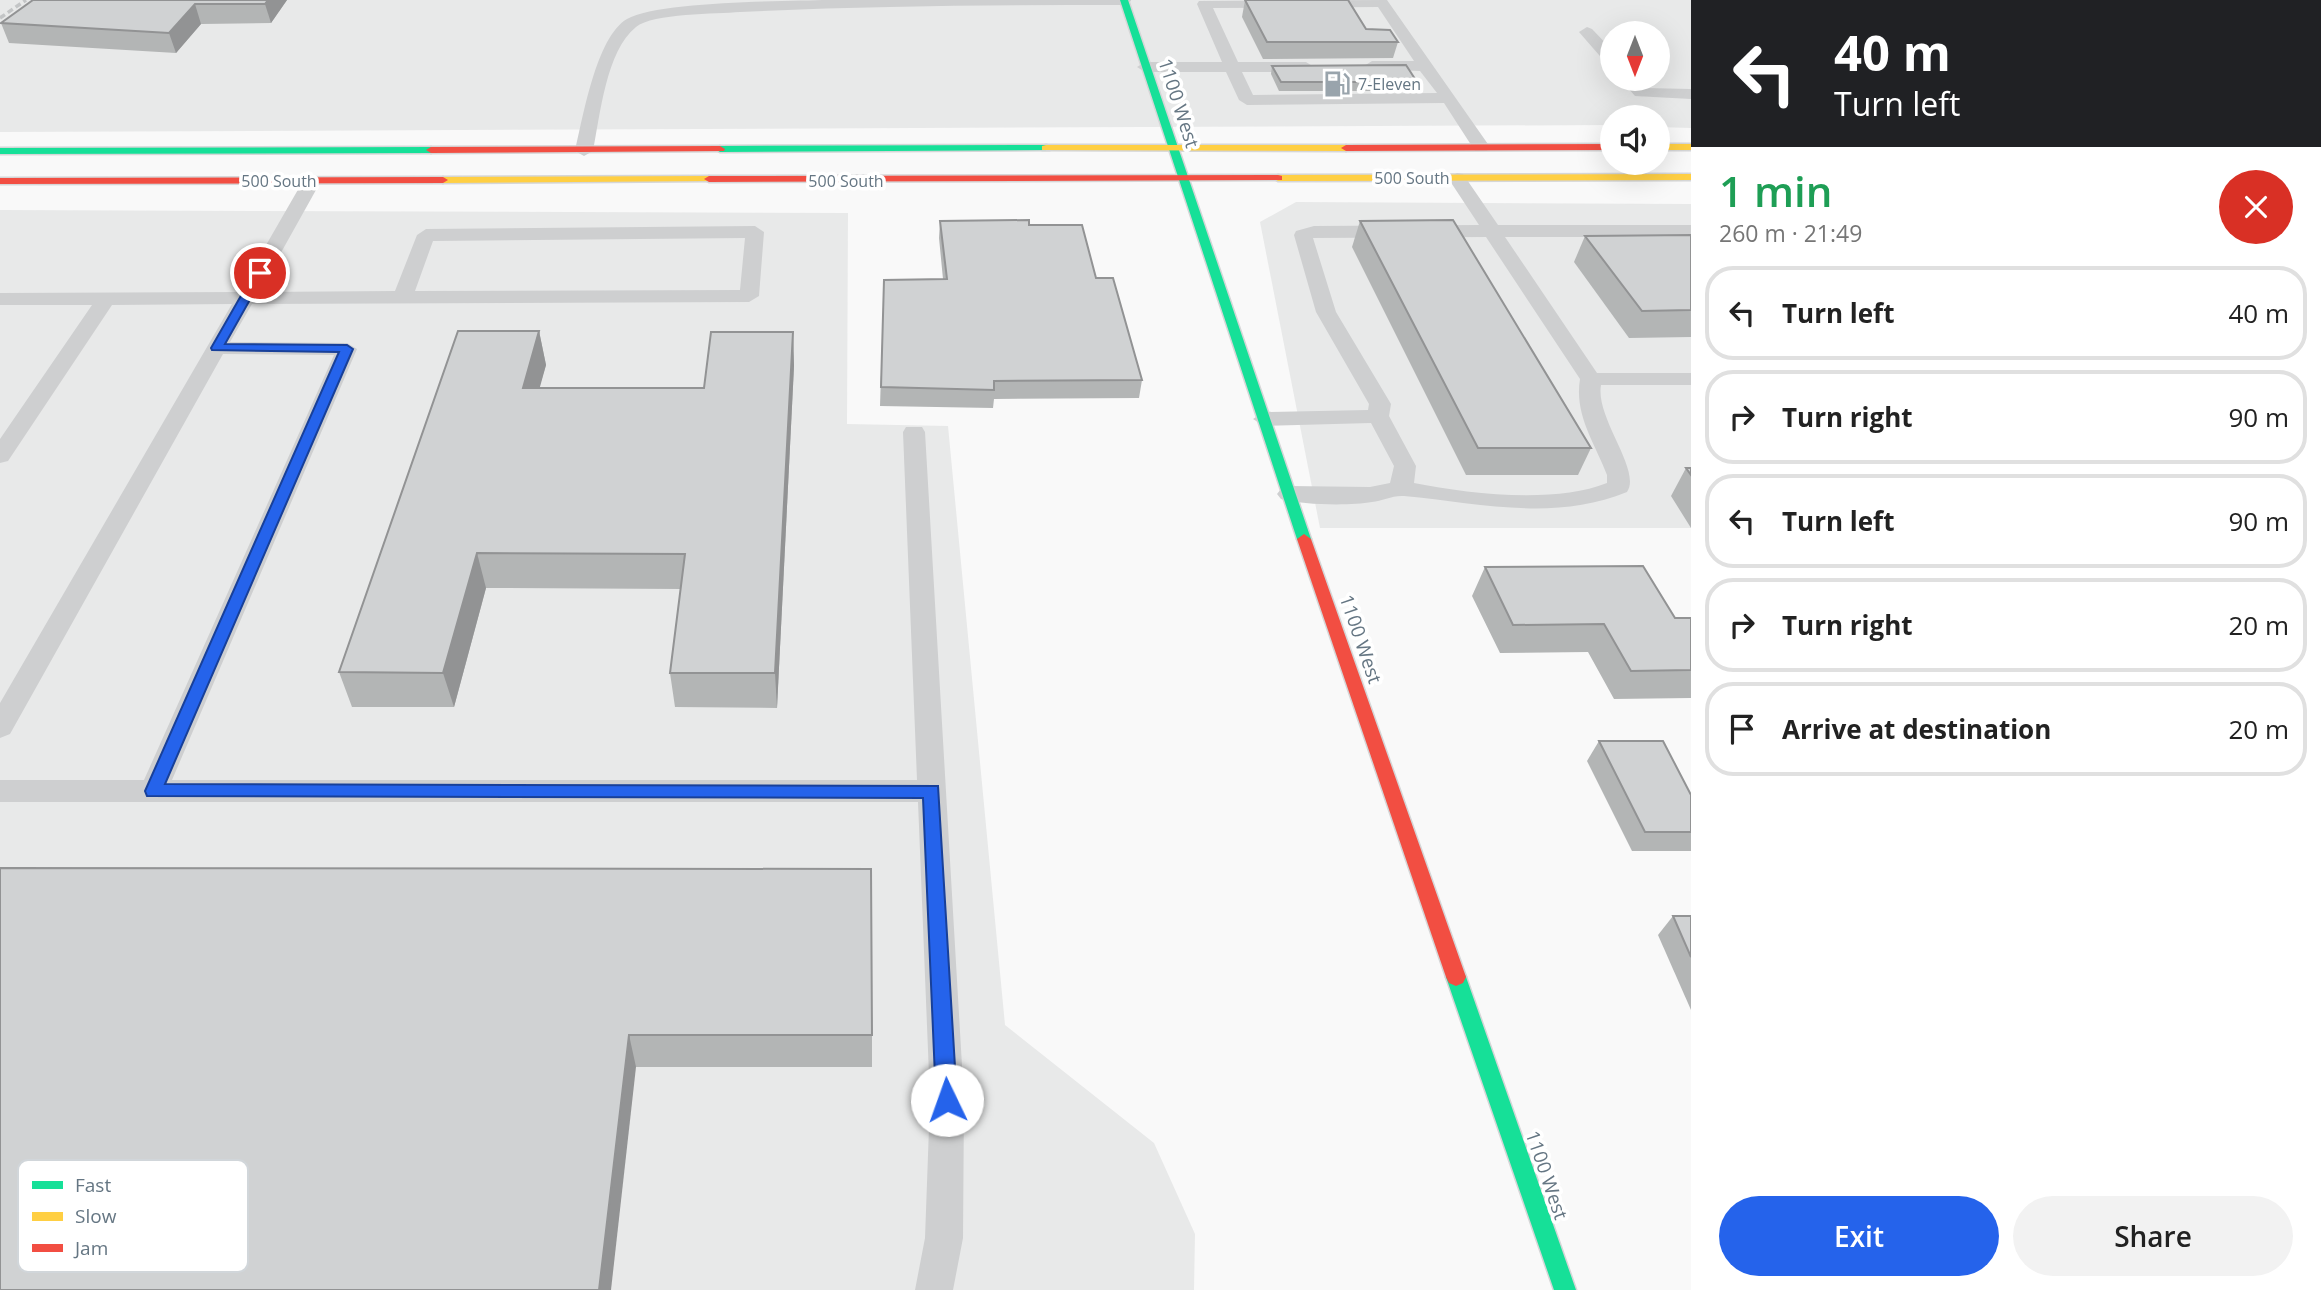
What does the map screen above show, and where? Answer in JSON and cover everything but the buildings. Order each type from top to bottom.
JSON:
[{"type":"main road","name":"1100 West","points":[[1124,0],[1289,494],[1565,1290]]},
{"type":"main road","name":"500 South","points":[[0,151],[1600,147]]},
{"type":"main road","points":[[1670,147],[1691,147]]},
{"type":"main road","name":"500 South","points":[[0,181],[1691,177]]},
{"type":"lane","points":[[584,150],[610,57],[621,35],[633,21],[651,13],[718,4],[776,2],[1124,0]]},
{"type":"lane","points":[[1449,98],[1247,100],[1203,2],[1382,4],[1449,98],[1481,147]]},
{"type":"lane","points":[[1587,32],[1600,47]]},
{"type":"lane","points":[[1356,66],[1425,66]]},
{"type":"lane","points":[[1146,67],[1329,67]]},
{"type":"lane","points":[[1639,91],[1691,94]]},
{"type":"lane","points":[[1457,178],[1591,379]]},
{"type":"lane","points":[[0,727],[312,181]]},
{"type":"lane","points":[[1401,488],[1405,466],[1378,416],[1380,404],[1326,312],[1303,234],[1348,230],[1691,231]]},
{"type":"lane","points":[[0,299],[749,296],[755,232],[426,235],[403,296]]},
{"type":"lane","points":[[0,456],[106,298]]},
{"type":"lane","points":[[153,791],[347,349],[217,348]]},
{"type":"lane","points":[[1591,379],[1691,379]]},
{"type":"lane","points":[[1289,494],[1370,495],[1401,488],[1453,498],[1577,499],[1609,494],[1619,488],[1619,475],[1590,408],[1587,392],[1591,379]]},
{"type":"lane","points":[[1264,419],[1378,416]]},
{"type":"lane","points":[[914,432],[947,1100],[944,1238],[934,1290]]},
{"type":"lane","points":[[0,791],[932,791]]},
{"type":"shaded area","points":[[0,0],[1691,0],[1691,128],[1670,127],[1670,105],[1600,105],[1600,125],[0,132]]},
{"type":"shaded area","points":[[1296,202],[1691,204],[1691,528],[1320,528],[1260,222]]},
{"type":"shaded area","points":[[0,210],[848,213],[847,424],[948,426],[1005,1025],[1154,1143],[1195,1234],[1194,1290],[0,1290]]},
{"type":"railway","points":[[0,18],[26,0]]},
{"type":"traffic: fast","points":[[1124,0],[1304,539]]},
{"type":"traffic: fast","points":[[720,149],[1046,148]]},
{"type":"traffic: fast","points":[[0,151],[431,150]]},
{"type":"traffic: fast","points":[[1456,977],[1565,1290]]},
{"type":"traffic: slow","points":[[1670,147],[1691,147]]},
{"type":"traffic: slow","points":[[1046,148],[1346,148]]},
{"type":"traffic: slow","points":[[1278,178],[1691,177]]},
{"type":"traffic: slow","points":[[443,180],[709,179]]},
{"type":"traffic: jam","points":[[1346,148],[1600,147]]},
{"type":"traffic: jam","points":[[431,150],[720,149]]},
{"type":"traffic: jam","points":[[709,179],[1278,178]]},
{"type":"traffic: jam","points":[[0,181],[443,180]]},
{"type":"traffic: jam","points":[[1304,539],[1456,977]]},
{"type":"place","name":"7-Eleven","points":[[1337,84]]},
{"type":"route","points":[[260,273],[217,348],[347,349],[153,791],[932,791],[947,1100]]}]
